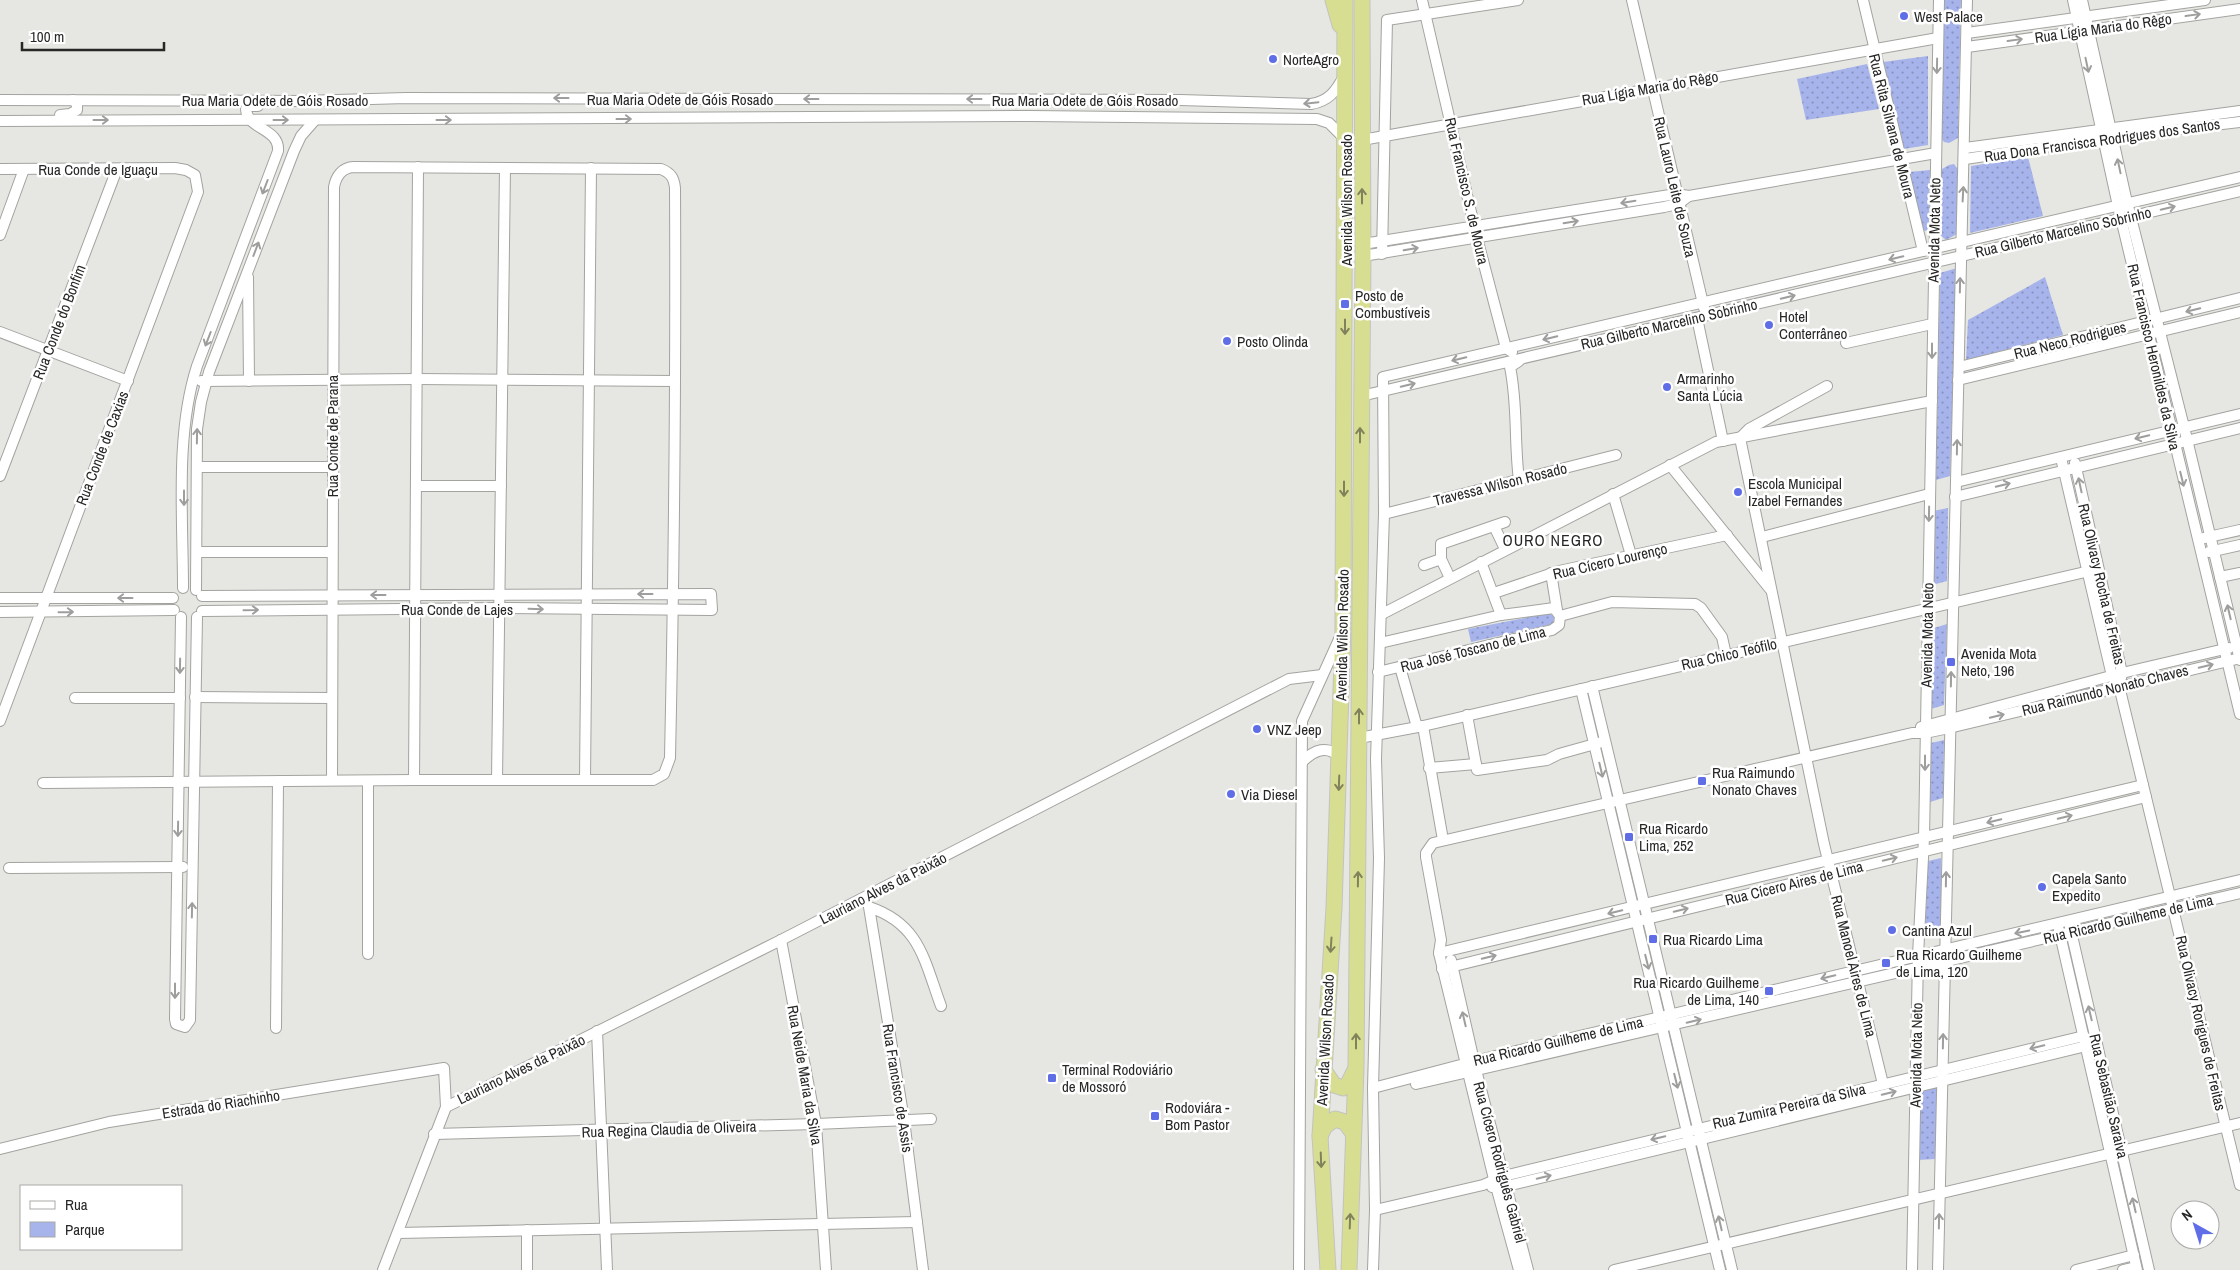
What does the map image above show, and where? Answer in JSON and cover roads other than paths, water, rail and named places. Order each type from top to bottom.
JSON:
[{"type":"highway","points":[[1333,0],[1346,50]]},
{"type":"highway","name":"Avenida Wilson Rosado","points":[[1328,1270],[1320,1136],[1322,1069],[1334,908],[1344,629],[1345,0]]},
{"type":"highway","name":"Avenida Wilson Rosado","points":[[1349,1270],[1356,1068],[1363,250],[1362,0]]},
{"type":"highway","points":[[1362,49],[1371,0]]},
{"type":"highway","points":[[1322,1069],[1334,1085],[1343,1088],[1348,1084],[1356,1068]]},
{"type":"highway","points":[[1320,1136],[1325,1126],[1335,1119],[1345,1122],[1353,1133]]},
{"type":"street","name":"Rua Francisco S. de Moura","points":[[1422,0],[1477,238],[1506,348]]},
{"type":"street","points":[[1382,254],[1383,136],[1387,20],[1518,0]]},
{"type":"street","name":"Rua Lauro Leite de Souza","points":[[1632,0],[1702,302],[1701,317],[1723,441]]},
{"type":"street","name":"Rua Rita Silvana de Moura","points":[[1863,0],[1901,159],[1928,250]]},
{"type":"street","name":"Avenida Mota Neto","points":[[1912,1270],[1918,956],[1924,851],[1932,401],[1934,263],[1928,250],[1936,153],[1939,0]]},
{"type":"street","name":"Avenida Mota Neto","points":[[1938,1270],[1952,603],[1968,0]]},
{"type":"street","name":"Rua Francisco Heronildes da Silva","points":[[2073,0],[2081,17],[2122,205],[2151,320],[2149,334],[2170,430],[2240,714]]},
{"type":"street","name":"Rua Francisco Heronildes da Silva","points":[[2081,17],[2082,0]]},
{"type":"street","name":"Rua Lígia Maria do Rêgo","points":[[1967,33],[2205,0]]},
{"type":"street","name":"Rua Lígia Maria do Rêgo","points":[[1967,47],[2240,9]]},
{"type":"street","name":"Rua Lígia Maria do Rêgo","points":[[1362,140],[1652,87],[1938,38]]},
{"type":"street","name":"Rua Maria Odete de Góis Rosado","points":[[0,100],[302,101],[406,98],[1159,100],[1316,103],[1332,95],[1346,73]]},
{"type":"street","points":[[0,121],[17,116],[70,114],[77,110],[77,104],[72,100]]},
{"type":"street","points":[[1030,116],[1010,112],[1009,105],[1015,102],[1045,103],[1058,100]]},
{"type":"street","points":[[1114,118],[1181,113],[1181,105],[1159,100]]},
{"type":"street","points":[[0,598],[173,598],[183,588],[184,428],[187,401],[193,380],[278,151],[277,141],[273,135],[249,120],[246,109],[250,106],[289,106],[302,101]]},
{"type":"street","name":"Rua Dona Francisca Rodrigues dos Santos","points":[[1965,159],[2176,119],[2240,111]]},
{"type":"street","name":"Rua Maria Odete de Góis Rosado","points":[[0,121],[1030,116],[1317,119],[1329,124],[1346,140]]},
{"type":"street","points":[[2176,119],[2179,130]]},
{"type":"street","points":[[173,598],[177,614],[180,698],[174,1019],[176,1024],[184,1027],[190,1020],[199,614],[197,552],[198,423],[206,381],[294,151],[301,136],[315,120]]},
{"type":"street","name":"Rua Dona Francisca Rodrigues dos Santos","points":[[1965,148],[2107,132],[2179,130],[2240,122]]},
{"type":"street","points":[[1363,250],[1382,254],[1477,238],[1689,196],[1936,153]]},
{"type":"street","name":"Rua Conde de Parana","points":[[332,780],[334,187],[337,176],[348,167],[418,167]]},
{"type":"street","points":[[43,783],[332,780],[414,780],[497,780],[585,780],[653,780],[660,778],[667,770],[670,758],[674,594],[674,180],[667,171],[661,169],[418,167],[414,780]]},
{"type":"street","name":"Rua Conde de Iguaçu","points":[[0,169],[175,168],[186,170],[195,175]]},
{"type":"street","points":[[497,780],[505,168]]},
{"type":"street","points":[[585,780],[591,168]]},
{"type":"street","points":[[0,235],[24,169]]},
{"type":"street","name":"Rua Conde do Bonfim","points":[[0,476],[117,169]]},
{"type":"street","name":"Rua Conde de Caxias","points":[[0,720],[197,199],[198,182],[195,175]]},
{"type":"street","name":"Rua Gilberto Marcelino Sobrinho","points":[[1383,391],[1383,377],[2240,177]]},
{"type":"street","name":"Rua Gilberto Marcelino Sobrinho","points":[[1361,396],[2240,191]]},
{"type":"street","points":[[1363,250],[1382,242],[1677,199]]},
{"type":"street","points":[[248,271],[249,381]]},
{"type":"street","name":"Rua Neco Rodrigues","points":[[1959,367],[2240,298]]},
{"type":"street","name":"Rua Neco Rodrigues","points":[[1958,380],[2240,312]]},
{"type":"street","points":[[1637,318],[1639,331]]},
{"type":"street","name":"Rua Francisco Heronildes da Silva","points":[[2151,320],[2160,332],[2240,658]]},
{"type":"street","points":[[1846,343],[1932,324]]},
{"type":"street","points":[[0,332],[128,381]]},
{"type":"street","points":[[1506,348],[1524,358],[1510,367],[1516,395],[1516,456],[1519,480]]},
{"type":"street","points":[[193,380],[675,381]]},
{"type":"street","points":[[1740,438],[1748,428],[1827,386]]},
{"type":"street","points":[[1373,1270],[1375,1210],[1373,1091],[1379,858],[1376,735],[1382,614],[1384,514],[1383,391]]},
{"type":"street","points":[[1382,614],[1716,442],[1932,401]]},
{"type":"street","points":[[1956,482],[2240,414]]},
{"type":"street","points":[[1955,497],[2240,428]]},
{"type":"street","name":"Rua Manoel Aires de Lima","points":[[1740,438],[1828,861],[1883,1084]]},
{"type":"street","name":"Travessa Wilson Rosado","points":[[1384,514],[1616,455]]},
{"type":"street","name":"Rua Olivacy Rocha de Freitas","points":[[2073,455],[2091,536],[2093,570],[2117,674],[2118,686]]},
{"type":"street","name":"Rua Olivacy Rocha de Freitas","points":[[2061,458],[2080,539],[2093,570]]},
{"type":"street","points":[[1670,465],[1772,590]]},
{"type":"street","points":[[197,467],[332,467]]},
{"type":"street","points":[[416,486],[501,486]]},
{"type":"street","points":[[1613,494],[1631,555]]},
{"type":"street","points":[[1762,537],[1929,494]]},
{"type":"street","points":[[1450,578],[1441,560],[1440,548],[1444,542],[1505,522]]},
{"type":"street","points":[[1494,526],[1505,549]]},
{"type":"street","points":[[2197,539],[2240,530]]},
{"type":"street","name":"Rua Cícero Lourenço","points":[[1494,593],[1551,574],[1727,535]]},
{"type":"street","points":[[2080,539],[2091,536]]},
{"type":"street","points":[[2200,554],[2240,545]]},
{"type":"street","points":[[197,552],[332,552]]},
{"type":"street","points":[[1424,564],[1441,560]]},
{"type":"street","points":[[1480,562],[1494,593],[1501,615]]},
{"type":"street","name":"Rua Chico Teófilo","points":[[1359,738],[1582,689],[2093,570]]},
{"type":"street","points":[[2220,578],[2240,573]]},
{"type":"street","points":[[1551,574],[1558,613]]},
{"type":"street","points":[[183,588],[199,593]]},
{"type":"street","name":"Rua Conde de Lajes","points":[[199,593],[332,595],[712,594],[712,610],[415,608],[199,614]]},
{"type":"street","name":"Rua José Toscano de Lima","points":[[1380,643],[1501,615],[1544,608],[1558,613],[1612,602],[1695,604],[1701,608],[1722,637],[1726,655]]},
{"type":"street","points":[[0,612],[177,614],[192,619],[199,614]]},
{"type":"street","name":"Rua José Toscano de Lima","points":[[1378,672],[1552,630],[1559,625],[1558,613]]},
{"type":"street","points":[[1299,1270],[1302,721],[1344,629]]},
{"type":"street","name":"Rua Raimundo Nonato Chaves","points":[[2038,701],[2117,674],[2238,646]]},
{"type":"street","name":"Rua Raimundo Nonato Chaves","points":[[1443,840],[1912,733],[2038,701],[2118,686],[2240,658]]},
{"type":"street","points":[[1400,667],[1420,726],[1443,840]]},
{"type":"street","name":"Lauriano Alves da Paixão","points":[[446,1107],[781,940],[1289,680],[1322,675]]},
{"type":"street","points":[[1592,686],[1648,918],[1668,1027],[1693,1129],[1720,1270]]},
{"type":"street","name":"Rua Olivacy Rorigues de Freitas","points":[[2118,686],[2144,785],[2240,1185]]},
{"type":"street","points":[[1582,689],[1637,921],[1666,1016]]},
{"type":"street","points":[[196,697],[332,698]]},
{"type":"street","points":[[76,698],[180,698]]},
{"type":"street","points":[[1467,715],[1477,770],[1546,760],[1606,741]]},
{"type":"street","points":[[1302,762],[1309,755],[1327,749],[1334,751],[1340,758]]},
{"type":"street","points":[[1429,768],[1476,764]]},
{"type":"street","points":[[368,780],[368,954]]},
{"type":"street","points":[[276,1028],[278,781]]},
{"type":"street","name":"Rua Cícero Aires de Lima","points":[[1444,952],[2144,785]]},
{"type":"street","name":"Rua Cícero Aires de Lima","points":[[1447,967],[2146,797]]},
{"type":"street","points":[[2034,812],[2036,824]]},
{"type":"street","name":"Rua Cícero Rodriguês Gabriel","points":[[1443,840],[1433,843],[1426,853],[1440,940],[1518,1270]]},
{"type":"street","points":[[9,868],[193,866]]},
{"type":"street","name":"Rua Ricardo Guilheme de Lima","points":[[1373,1091],[1471,1067],[1597,1032],[1945,949],[2069,922],[2240,880]]},
{"type":"street","name":"Rua Ricardo Guilheme de Lima","points":[[1471,1067],[1599,1043],[2240,893]]},
{"type":"street","name":"Rua Francisco de Assis","points":[[923,1270],[904,1120],[869,907],[889,914],[907,928],[920,951],[941,1006]]},
{"type":"street","points":[[2092,916],[2095,928]]},
{"type":"street","name":"Rua Sebastião Saraiva","points":[[2069,922],[2149,1270]]},
{"type":"street","name":"Rua Sebastião Saraiva","points":[[2058,924],[2137,1268]]},
{"type":"street","name":"Rua Neide Maria da Silva","points":[[781,940],[816,1124],[826,1270]]},
{"type":"street","points":[[597,1032],[607,1270]]},
{"type":"street","points":[[1597,1032],[1599,1043]]},
{"type":"street","name":"Rua Zumira Pereira da Silva","points":[[1504,1176],[1916,1076],[2085,1041]]},
{"type":"street","name":"Rua Zumira Pereira da Silva","points":[[1499,1184],[1695,1140],[1942,1081],[2085,1041]]},
{"type":"street","name":"Rua Cícero Rodriguês Gabriel","points":[[1471,1067],[1504,1176],[1499,1184]]},
{"type":"street","name":"Estrada do Riachinho","points":[[0,1149],[109,1122],[444,1068],[446,1107]]},
{"type":"street","points":[[383,1270],[446,1107]]},
{"type":"street","name":"Rua Regina Claudia de Oliveira","points":[[434,1134],[601,1131],[931,1119]]},
{"type":"street","points":[[1614,1270],[2240,1123]]},
{"type":"street","points":[[1695,1140],[1732,1270]]},
{"type":"street","points":[[1375,1210],[1483,1185],[1499,1184]]},
{"type":"street","name":"Rua Cícero Rodriguês Gabriel","points":[[1499,1184],[1528,1270]]},
{"type":"street","points":[[398,1233],[917,1222]]},
{"type":"street","points":[[527,1230],[527,1270]]},
{"type":"street","points":[[2129,1236],[2140,1233]]},
{"type":"street","points":[[2076,1270],[2134,1256]]},
{"type":"street","points":[[2123,1270],[2137,1268]]},
{"type":"place","name":"West Palace","points":[[1904,16]]},
{"type":"place","name":"NorteAgro","points":[[1273,59]]},
{"type":"place","name":"Posto de Combustíveis","points":[[1345,304]]},
{"type":"place","name":"Hotel Conterrâneo","points":[[1769,325]]},
{"type":"place","name":"Posto Olinda","points":[[1227,341]]},
{"type":"place","name":"Armarinho Santa Lúcia","points":[[1667,387]]},
{"type":"place","name":"Escola Municipal Izabel Fernandes","points":[[1738,492]]},
{"type":"place","name":"Avenida Mota Neto, 196","points":[[1951,662]]},
{"type":"place","name":"VNZ Jeep","points":[[1257,729]]},
{"type":"place","name":"Rua Raimundo Nonato Chaves","points":[[1702,781]]},
{"type":"place","name":"Via Diesel","points":[[1231,794]]},
{"type":"place","name":"Rua Ricardo Lima, 252","points":[[1629,837]]},
{"type":"place","name":"Capela Santo Expedito","points":[[2042,887]]},
{"type":"place","name":"Cantina Azul","points":[[1892,930]]},
{"type":"place","name":"Rua Ricardo Lima","points":[[1653,939]]},
{"type":"place","name":"Rua Ricardo Guilheme de Lima, 120","points":[[1886,963]]},
{"type":"place","name":"Rua Ricardo Guilheme de Lima, 140","points":[[1769,991]]},
{"type":"place","name":"Terminal Rodoviário de Mossoró","points":[[1052,1078]]},
{"type":"place","name":"Rodoviára - Bom Pastor","points":[[1155,1116]]},
{"type":"district","name":"OURO NEGRO","points":[[1553,540]]}]
